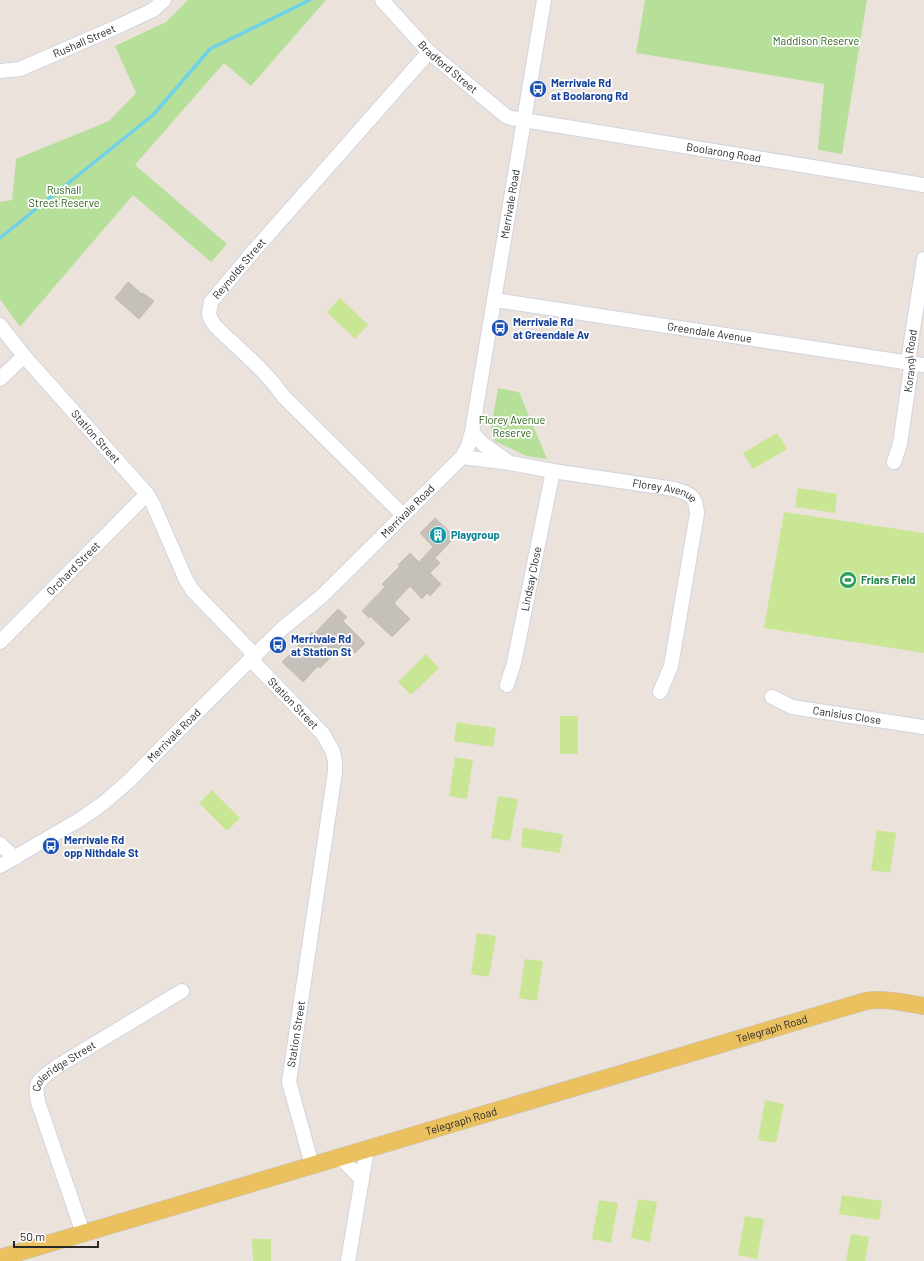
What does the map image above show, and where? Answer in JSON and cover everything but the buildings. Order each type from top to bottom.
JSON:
[{"type":"main road","name":"Telegraph Road","points":[[0,1258],[873,1000],[924,1006]]},
{"type":"street","name":"Rushall Street","points":[[0,71],[20,68],[107,31],[153,10],[164,0]]},
{"type":"street","name":"Bradford Street","points":[[382,0],[429,52],[506,116],[524,121]]},
{"type":"street","name":"Merrivale Road","points":[[0,866],[79,820],[101,805],[130,780],[253,657],[283,628],[322,596],[462,457],[468,446],[472,432],[544,0]]},
{"type":"street","name":"Reynolds Street","points":[[404,515],[283,396],[276,386],[216,327],[209,314],[211,302],[251,254],[429,52]]},
{"type":"street","name":"Boolarong Road","points":[[524,121],[924,185]]},
{"type":"street","name":"Korangi Road","points":[[894,462],[900,444],[911,368],[917,364],[910,355],[924,259]]},
{"type":"street","name":"Greendale Avenue","points":[[495,300],[917,364]]},
{"type":"street","name":"Station Street","points":[[0,325],[24,356],[147,494],[153,504],[186,580],[193,591],[249,649],[256,665],[324,734],[333,752],[335,762],[334,780],[289,1082],[312,1165]]},
{"type":"street","points":[[0,379],[24,356]]},
{"type":"street","name":"Florey Avenue","points":[[472,432],[483,444],[510,463]]},
{"type":"street","name":"Florey Avenue","points":[[462,457],[510,463],[674,489],[687,493],[694,500],[697,514],[671,666],[660,692]]},
{"type":"street","name":"Lindsay Close","points":[[507,685],[514,663],[553,471]]},
{"type":"street","name":"Orchard Street","points":[[0,642],[147,494]]},
{"type":"street","name":"Canisius Close","points":[[772,697],[792,707],[924,727]]},
{"type":"street","points":[[0,844],[15,858]]},
{"type":"street","name":"Coleridge Street","points":[[83,1233],[38,1102],[37,1085],[46,1075],[58,1066],[182,991]]},
{"type":"street","points":[[348,1261],[367,1149]]},
{"type":"street","points":[[340,1157],[362,1180]]},
{"type":"green space","name":"Rushall Street Reserve","points":[[188,0],[326,0],[251,86],[224,63],[135,165],[227,244],[211,262],[133,195],[20,327],[0,299],[0,202],[12,200],[16,159],[109,121],[136,93],[115,46],[166,22]]},
{"type":"green space","name":"Maddison Reserve","points":[[645,0],[867,0],[842,154],[818,150],[824,84],[636,53]]},
{"type":"green space","points":[[340,298],[368,325],[355,339],[327,312]]},
{"type":"green space","name":"Florey Avenue Reserve","points":[[498,388],[519,392],[547,459],[527,456],[494,441],[491,428]]},
{"type":"green space","points":[[777,433],[787,449],[753,469],[743,453]]},
{"type":"green space","points":[[798,488],[837,494],[835,513],[795,507]]},
{"type":"green space","name":"Friars Field","points":[[784,512],[924,533],[924,653],[764,628]]},
{"type":"green space","points":[[426,654],[439,668],[411,695],[398,682]]},
{"type":"green space","points":[[560,716],[578,716],[578,754],[560,754]]},
{"type":"green space","points":[[457,722],[496,728],[493,747],[454,741]]},
{"type":"green space","points":[[455,757],[473,760],[467,799],[449,796]]},
{"type":"green space","points":[[212,790],[240,818],[227,831],[199,803]]},
{"type":"green space","points":[[498,796],[518,799],[510,841],[491,838]]},
{"type":"green space","points":[[523,828],[563,834],[560,853],[521,847]]},
{"type":"green space","points":[[877,830],[896,833],[890,873],[871,870]]},
{"type":"green space","points":[[477,933],[496,936],[489,977],[471,974]]},
{"type":"green space","points":[[525,959],[543,961],[537,1001],[519,998]]},
{"type":"green space","points":[[765,1100],[784,1104],[776,1143],[758,1140]]},
{"type":"green space","points":[[842,1195],[882,1201],[879,1220],[839,1214]]},
{"type":"green space","points":[[638,1199],[657,1202],[650,1242],[631,1238]]},
{"type":"green space","points":[[599,1200],[618,1203],[611,1243],[592,1239]]},
{"type":"green space","points":[[745,1216],[764,1219],[757,1259],[738,1255]]},
{"type":"green space","points":[[851,1234],[869,1237],[865,1261],[846,1261]]},
{"type":"green space","points":[[252,1239],[271,1239],[271,1261],[253,1261]]},
{"type":"waterway","points":[[0,238],[153,115],[210,49],[310,0]]},
{"type":"place","name":"Merrivale Rd at Boolarong Rd","points":[[538,89]]},
{"type":"place","name":"Merrivale Rd at Greendale Av","points":[[500,328]]},
{"type":"place","name":"Playgroup","points":[[438,535]]},
{"type":"place","name":"Friars Field","points":[[848,580]]},
{"type":"place","name":"Merrivale Rd at Station St","points":[[278,645]]},
{"type":"place","name":"Merrivale Rd opp Nithdale St","points":[[51,846]]}]
